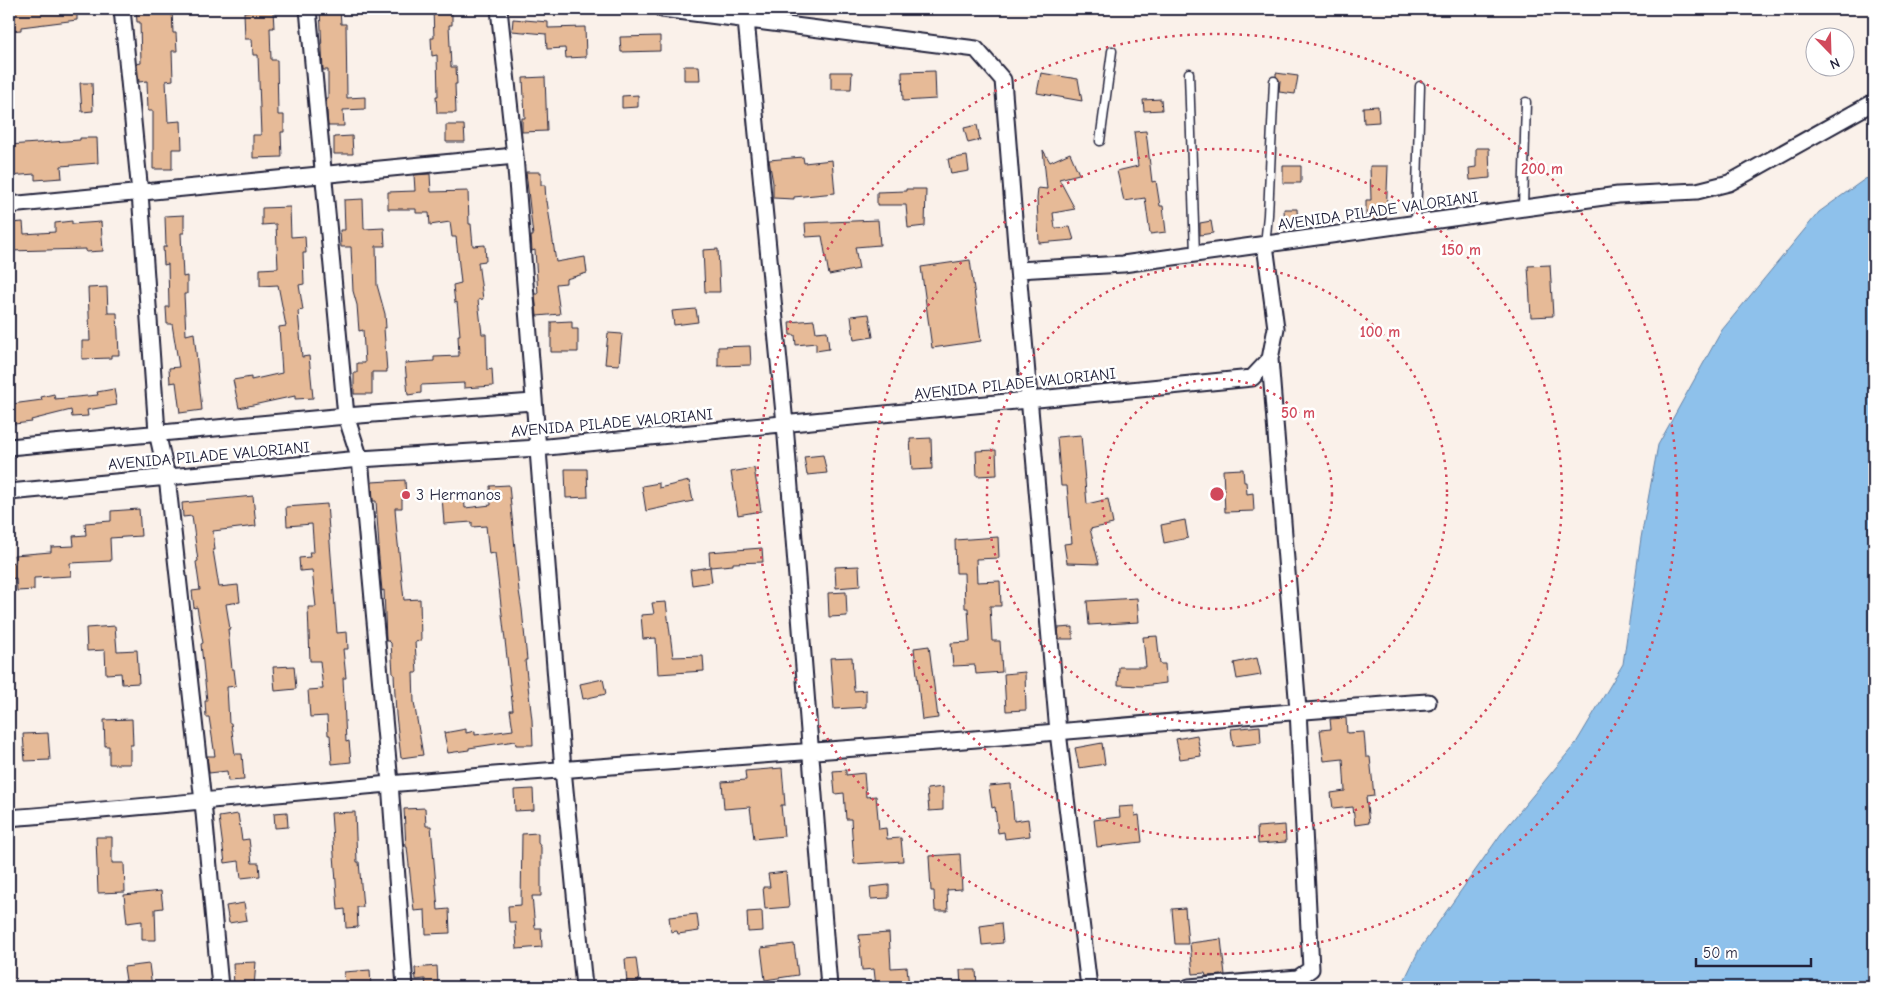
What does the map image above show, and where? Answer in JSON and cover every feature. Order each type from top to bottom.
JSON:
[{"type":"street","points":[[122,9],[140,192],[157,432],[167,477],[203,802],[220,987]]},
{"type":"street","points":[[308,9],[346,416],[360,459],[390,783],[405,987]]},
{"type":"street","points":[[499,9],[515,156],[563,769],[584,987]]},
{"type":"street","points":[[662,9],[976,49],[1003,80],[1058,732],[1089,987]]},
{"type":"street","points":[[746,20],[785,424],[829,987]]},
{"type":"street","name":"AVENIDA PILADE VALORIANI","points":[[9,492],[360,459],[537,448],[1252,378],[1270,359],[1276,328],[1265,245],[1618,194],[1697,190],[1729,183],[1874,102]]},
{"type":"street","points":[[9,205],[515,156]]},
{"type":"street","points":[[1018,270],[1123,264],[1265,245]]},
{"type":"street","points":[[1190,987],[1298,978],[1311,969],[1298,710],[1270,359]]},
{"type":"street","points":[[9,447],[157,432],[534,402]]},
{"type":"street","points":[[9,818],[203,802],[390,783],[563,769],[810,753],[1298,710],[1428,702]]},
{"type":"lane","points":[[1100,141],[1112,50]]},
{"type":"lane","points":[[1190,74],[1195,255]]},
{"type":"lane","points":[[1265,245],[1274,81]]},
{"type":"lane","points":[[1416,222],[1420,86]]},
{"type":"lane","points":[[1523,207],[1526,102]]},
{"type":"water","points":[[1874,176],[1874,987],[1401,987],[1419,950],[1501,834],[1576,743],[1623,664],[1641,538],[1658,445],[1722,330],[1819,212],[1865,179]]},
{"type":"building","points":[[9,9],[77,9],[77,20],[21,27],[21,30],[9,31]]},
{"type":"building","points":[[136,9],[172,9],[173,33],[176,33],[177,51],[172,51],[173,80],[166,81],[168,122],[181,121],[182,149],[172,149],[172,169],[153,169],[153,111],[148,111],[147,81],[139,82],[137,64],[141,63],[140,22],[137,22]]},
{"type":"building","points":[[320,9],[340,9],[341,24],[346,24],[347,98],[365,97],[365,109],[343,110],[344,126],[328,126],[326,98],[328,98],[328,70],[323,70]]},
{"type":"building","points":[[433,9],[452,9],[452,25],[449,25],[451,67],[456,67],[456,113],[437,113],[437,55],[432,56],[431,38],[434,38]]},
{"type":"building","points":[[273,10],[274,28],[270,28],[271,60],[277,60],[278,115],[284,115],[284,132],[281,132],[282,157],[253,158],[253,135],[261,135],[258,55],[253,55],[252,39],[245,39],[244,12]]},
{"type":"building","points":[[513,19],[548,22],[548,28],[585,27],[586,57],[566,58],[565,48],[547,49],[546,34],[512,31]]},
{"type":"building","points":[[660,36],[660,51],[621,52],[620,37]]},
{"type":"building","points":[[684,66],[699,66],[700,80],[684,80]]},
{"type":"building","points":[[935,71],[936,99],[903,101],[902,72]]},
{"type":"building","points":[[831,72],[852,72],[851,89],[831,89]]},
{"type":"building","points":[[1041,73],[1078,79],[1082,101],[1037,93]]},
{"type":"building","points":[[1276,73],[1298,76],[1295,94],[1279,92],[1280,81]]},
{"type":"building","points":[[545,77],[547,131],[522,132],[522,118],[525,118],[523,78]]},
{"type":"building","points":[[80,83],[92,83],[93,111],[82,112]]},
{"type":"building","points":[[638,95],[638,107],[622,108],[622,96]]},
{"type":"building","points":[[1161,99],[1162,110],[1144,111],[1143,100]]},
{"type":"building","points":[[1378,106],[1379,122],[1364,123],[1363,107]]},
{"type":"building","points":[[446,125],[464,125],[465,142],[446,142]]},
{"type":"building","points":[[977,125],[980,140],[968,143],[964,128]]},
{"type":"building","points":[[1146,131],[1152,182],[1156,181],[1160,206],[1163,206],[1166,232],[1150,234],[1145,198],[1124,201],[1117,171],[1138,166],[1134,132]]},
{"type":"building","points":[[352,136],[353,154],[334,154],[334,137]]},
{"type":"building","points":[[80,138],[97,138],[98,163],[61,166],[62,178],[35,180],[35,174],[9,176],[9,145],[80,140]]},
{"type":"building","points":[[1476,148],[1489,148],[1490,178],[1470,180],[1469,168],[1476,167]]},
{"type":"building","points":[[1043,150],[1050,162],[1070,153],[1079,174],[1059,179],[1075,209],[1053,213],[1055,228],[1070,227],[1074,240],[1039,243],[1038,188],[1047,189]]},
{"type":"building","points":[[967,156],[969,171],[951,174],[948,159]]},
{"type":"building","points":[[803,157],[804,163],[832,160],[835,193],[794,197],[794,199],[773,198],[773,183],[769,160]]},
{"type":"building","points":[[1283,166],[1301,166],[1301,183],[1283,183]]},
{"type":"building","points":[[1370,166],[1388,166],[1386,218],[1366,221],[1366,200],[1371,200]]},
{"type":"building","points":[[526,172],[541,172],[541,185],[545,185],[556,262],[585,257],[587,273],[566,279],[566,283],[556,284],[560,314],[537,316],[535,294],[538,294],[535,250],[532,251],[531,236],[533,236]]},
{"type":"building","points":[[430,174],[431,192],[468,191],[469,224],[471,224],[473,246],[485,245],[486,261],[478,262],[483,299],[478,300],[482,334],[486,334],[487,370],[492,369],[493,386],[464,388],[464,383],[421,385],[421,393],[408,395],[405,363],[434,361],[434,357],[459,356],[458,335],[460,335],[457,302],[455,303],[453,285],[461,283],[456,237],[452,237],[450,222],[430,225],[429,213],[416,213],[416,209],[388,209],[388,192],[415,191],[414,175]]},
{"type":"building","points":[[906,189],[926,189],[925,226],[908,228],[906,205],[877,205],[877,192],[906,191]]},
{"type":"building","points":[[363,199],[364,229],[384,228],[385,246],[376,246],[377,285],[385,314],[387,372],[372,372],[372,394],[354,394],[354,373],[357,373],[357,363],[365,363],[363,330],[359,331],[357,305],[353,291],[351,247],[341,247],[340,230],[345,230],[344,200]]},
{"type":"building","points":[[290,207],[291,237],[305,236],[306,253],[303,253],[304,284],[299,285],[303,310],[298,311],[302,357],[309,356],[313,398],[295,399],[295,396],[239,408],[233,380],[251,377],[251,380],[282,373],[279,327],[286,326],[278,285],[260,286],[260,269],[278,268],[276,224],[262,225],[262,208]]},
{"type":"building","points":[[1284,209],[1297,209],[1298,228],[1285,229]]},
{"type":"building","points":[[184,215],[184,233],[181,233],[183,277],[187,276],[187,294],[184,294],[186,335],[194,333],[202,410],[180,413],[176,382],[170,383],[169,368],[179,367],[172,324],[167,324],[166,307],[169,307],[168,264],[164,265],[163,247],[166,247],[165,216]]},
{"type":"building","points":[[878,220],[880,245],[855,247],[859,269],[829,275],[822,236],[806,237],[805,223]]},
{"type":"building","points":[[72,221],[72,224],[101,222],[103,251],[86,252],[86,249],[9,251],[9,229],[12,229],[11,223],[23,222],[24,234],[55,232],[55,223]]},
{"type":"building","points":[[1211,221],[1213,233],[1200,235],[1200,223]]},
{"type":"building","points":[[718,249],[720,292],[705,292],[703,250]]},
{"type":"building","points":[[970,260],[981,341],[932,348],[921,267]]},
{"type":"building","points":[[1550,265],[1553,316],[1531,317],[1528,266]]},
{"type":"building","points":[[107,287],[108,313],[117,313],[119,355],[111,355],[111,358],[82,359],[82,341],[90,341],[88,288]]},
{"type":"building","points":[[696,309],[698,322],[674,325],[672,311]]},
{"type":"building","points":[[869,314],[873,337],[854,340],[851,316]]},
{"type":"building","points":[[814,320],[816,332],[827,331],[829,349],[816,351],[816,343],[796,345],[795,335],[790,335],[789,322]]},
{"type":"building","points":[[572,321],[572,329],[578,329],[578,352],[551,352],[551,322]]},
{"type":"building","points":[[608,333],[622,334],[619,365],[605,364]]},
{"type":"building","points":[[750,346],[751,365],[718,366],[718,347]]},
{"type":"building","points":[[114,389],[117,405],[87,410],[88,416],[72,417],[71,410],[31,420],[32,422],[14,424],[12,404],[42,400],[41,397],[54,394],[55,399],[98,395],[97,392]]},
{"type":"building","points":[[1081,435],[1087,504],[1108,499],[1113,524],[1090,529],[1099,564],[1067,563],[1064,544],[1072,543],[1067,486],[1061,486],[1057,437]]},
{"type":"building","points":[[931,438],[932,469],[912,470],[910,439]]},
{"type":"building","points":[[996,450],[997,475],[977,476],[976,451]]},
{"type":"building","points":[[823,455],[827,473],[807,475],[804,457]]},
{"type":"building","points":[[754,468],[761,511],[738,515],[731,472]]},
{"type":"building","points":[[565,469],[587,469],[588,497],[566,498]]},
{"type":"building","points":[[1243,469],[1247,494],[1253,493],[1254,511],[1225,512],[1223,470]]},
{"type":"building","points":[[405,480],[406,499],[402,499],[402,508],[395,508],[404,600],[420,599],[421,641],[415,642],[417,673],[413,673],[414,702],[423,755],[401,758],[391,643],[386,641],[384,590],[382,591],[376,501],[373,501],[372,482]]},
{"type":"building","points":[[689,481],[693,501],[646,511],[642,486],[659,483],[659,488]]},
{"type":"building","points":[[509,485],[527,660],[525,660],[533,745],[516,745],[515,741],[448,753],[444,733],[466,729],[466,733],[475,731],[475,735],[513,730],[510,710],[513,710],[495,553],[489,554],[486,526],[472,527],[472,522],[444,524],[442,496],[464,494],[465,508],[491,505],[490,486]]},
{"type":"building","points":[[253,496],[256,526],[213,531],[215,550],[213,550],[219,587],[238,585],[240,602],[226,604],[230,629],[228,629],[232,669],[234,669],[236,686],[227,687],[229,723],[231,723],[235,754],[242,754],[244,780],[228,781],[227,771],[209,773],[207,756],[215,756],[209,717],[206,717],[205,701],[207,701],[201,644],[203,643],[197,607],[194,608],[192,591],[200,590],[196,562],[198,561],[192,516],[183,517],[182,503]]},
{"type":"building","points":[[327,504],[337,633],[347,632],[348,649],[343,649],[346,678],[343,678],[346,742],[349,741],[351,762],[332,764],[327,716],[310,717],[308,690],[323,689],[320,661],[310,661],[308,607],[316,607],[312,570],[300,571],[299,558],[310,557],[309,552],[314,552],[312,524],[287,526],[286,507]]},
{"type":"building","points":[[139,509],[141,536],[110,538],[111,561],[70,563],[71,576],[34,578],[34,590],[17,591],[16,578],[9,579],[9,563],[15,562],[14,555],[51,552],[51,547],[74,546],[73,536],[86,535],[85,523],[111,521],[111,511]]},
{"type":"building","points":[[1185,520],[1188,538],[1164,543],[1161,525]]},
{"type":"building","points":[[998,537],[999,558],[976,559],[977,582],[1000,581],[1001,606],[990,606],[992,641],[1000,641],[1002,672],[976,674],[975,665],[953,666],[951,643],[970,642],[968,608],[965,608],[964,573],[956,573],[955,540]]},
{"type":"building","points":[[762,548],[763,562],[733,563],[733,565],[710,567],[709,552]]},
{"type":"building","points":[[859,566],[860,586],[836,588],[835,567]]},
{"type":"building","points":[[710,567],[712,582],[692,585],[690,570]]},
{"type":"building","points":[[846,592],[847,616],[829,617],[828,593]]},
{"type":"building","points":[[1137,598],[1139,622],[1089,625],[1087,601]]},
{"type":"building","points":[[666,602],[673,657],[703,656],[704,671],[658,674],[656,638],[643,639],[641,615],[654,614],[652,603]]},
{"type":"building","points":[[115,626],[117,651],[137,650],[139,683],[122,684],[121,673],[106,674],[105,650],[87,651],[86,628]]},
{"type":"building","points":[[1073,627],[1073,639],[1059,639],[1058,628]]},
{"type":"building","points":[[1157,636],[1160,664],[1165,664],[1166,683],[1143,686],[1118,685],[1119,667],[1146,667],[1143,637]]},
{"type":"building","points":[[929,646],[938,718],[922,720],[914,648]]},
{"type":"building","points":[[852,657],[854,691],[866,690],[866,707],[834,709],[830,658]]},
{"type":"building","points":[[1257,658],[1261,675],[1237,679],[1234,663]]},
{"type":"building","points":[[294,666],[296,689],[275,691],[273,667]]},
{"type":"building","points":[[1025,672],[1026,710],[1006,711],[1004,674]]},
{"type":"building","points":[[603,679],[606,694],[583,699],[580,684]]},
{"type":"building","points":[[1346,718],[1347,733],[1364,732],[1366,757],[1370,757],[1374,796],[1366,797],[1369,823],[1355,825],[1353,807],[1333,809],[1331,793],[1345,791],[1343,759],[1324,761],[1320,730],[1331,729],[1330,719]]},
{"type":"building","points":[[132,719],[133,745],[130,745],[130,764],[109,764],[109,746],[105,746],[104,720]]},
{"type":"building","points":[[1260,726],[1261,743],[1233,746],[1231,729]]},
{"type":"building","points":[[48,733],[50,760],[25,761],[23,734]]},
{"type":"building","points":[[1197,735],[1201,756],[1180,759],[1176,739]]},
{"type":"building","points":[[1102,743],[1105,764],[1079,768],[1075,748]]},
{"type":"building","points":[[782,768],[785,805],[781,805],[784,836],[754,839],[750,807],[724,809],[722,782],[746,780],[745,771]]},
{"type":"building","points":[[846,770],[846,775],[864,773],[866,797],[876,796],[879,829],[886,828],[887,839],[901,838],[903,861],[854,864],[851,819],[846,819],[844,793],[835,794],[833,771]]},
{"type":"building","points":[[1011,784],[1014,821],[1028,819],[1030,836],[1005,839],[1004,832],[998,833],[995,807],[992,808],[989,786]]},
{"type":"building","points":[[943,787],[943,810],[929,811],[927,789]]},
{"type":"building","points":[[533,789],[534,810],[515,811],[514,790]]},
{"type":"building","points":[[1134,806],[1135,816],[1139,815],[1142,842],[1097,847],[1094,820],[1120,817],[1119,807]]},
{"type":"building","points":[[425,808],[426,826],[431,826],[438,910],[449,909],[450,933],[426,934],[425,910],[414,911],[406,847],[404,809]]},
{"type":"building","points":[[287,812],[288,827],[275,828],[274,813]]},
{"type":"building","points":[[355,812],[357,862],[359,862],[363,907],[357,907],[358,927],[346,928],[345,909],[338,910],[331,813]]},
{"type":"building","points":[[238,814],[242,840],[249,839],[252,863],[259,863],[260,876],[241,878],[239,861],[225,863],[219,817]]},
{"type":"building","points":[[1285,825],[1286,842],[1258,844],[1257,827]]},
{"type":"building","points":[[538,833],[538,843],[541,847],[541,896],[532,896],[535,928],[541,928],[542,947],[517,949],[515,922],[509,922],[508,906],[521,905],[522,834]]},
{"type":"building","points":[[96,837],[112,837],[112,863],[124,863],[125,892],[98,893]]},
{"type":"building","points":[[960,854],[962,889],[947,890],[948,911],[935,911],[934,891],[931,891],[929,856]]},
{"type":"building","points":[[786,872],[789,907],[765,909],[763,887],[770,887],[768,874]]},
{"type":"building","points":[[889,885],[889,898],[871,899],[870,887]]},
{"type":"building","points":[[161,891],[163,908],[155,909],[156,940],[142,940],[142,921],[127,923],[124,895]]},
{"type":"building","points":[[244,903],[247,920],[229,923],[226,906]]},
{"type":"building","points":[[1185,908],[1188,944],[1175,944],[1172,909]]},
{"type":"building","points":[[762,911],[763,931],[748,932],[747,912]]},
{"type":"building","points":[[697,914],[699,931],[678,934],[677,931],[671,932],[669,917]]},
{"type":"building","points":[[1001,923],[1003,943],[982,945],[980,926]]},
{"type":"building","points":[[889,933],[891,968],[907,967],[909,987],[876,987],[874,969],[862,970],[859,935]]},
{"type":"building","points":[[1221,939],[1225,975],[1206,976],[1205,973],[1193,974],[1190,943]]},
{"type":"building","points":[[794,944],[798,975],[765,980],[761,948]]},
{"type":"building","points":[[636,958],[639,982],[627,983],[625,959]]},
{"type":"building","points":[[256,962],[254,987],[234,987],[233,963]]},
{"type":"building","points":[[149,964],[152,987],[127,987],[124,967]]},
{"type":"building","points":[[437,966],[438,985],[426,986],[425,979],[416,980],[415,968]]},
{"type":"building","points":[[370,970],[371,987],[350,987],[350,985],[345,985],[344,972]]},
{"type":"building","points":[[960,970],[976,970],[977,987],[961,987]]},
{"type":"place","name":"3 Hermanos","points":[[406,495]]}]
